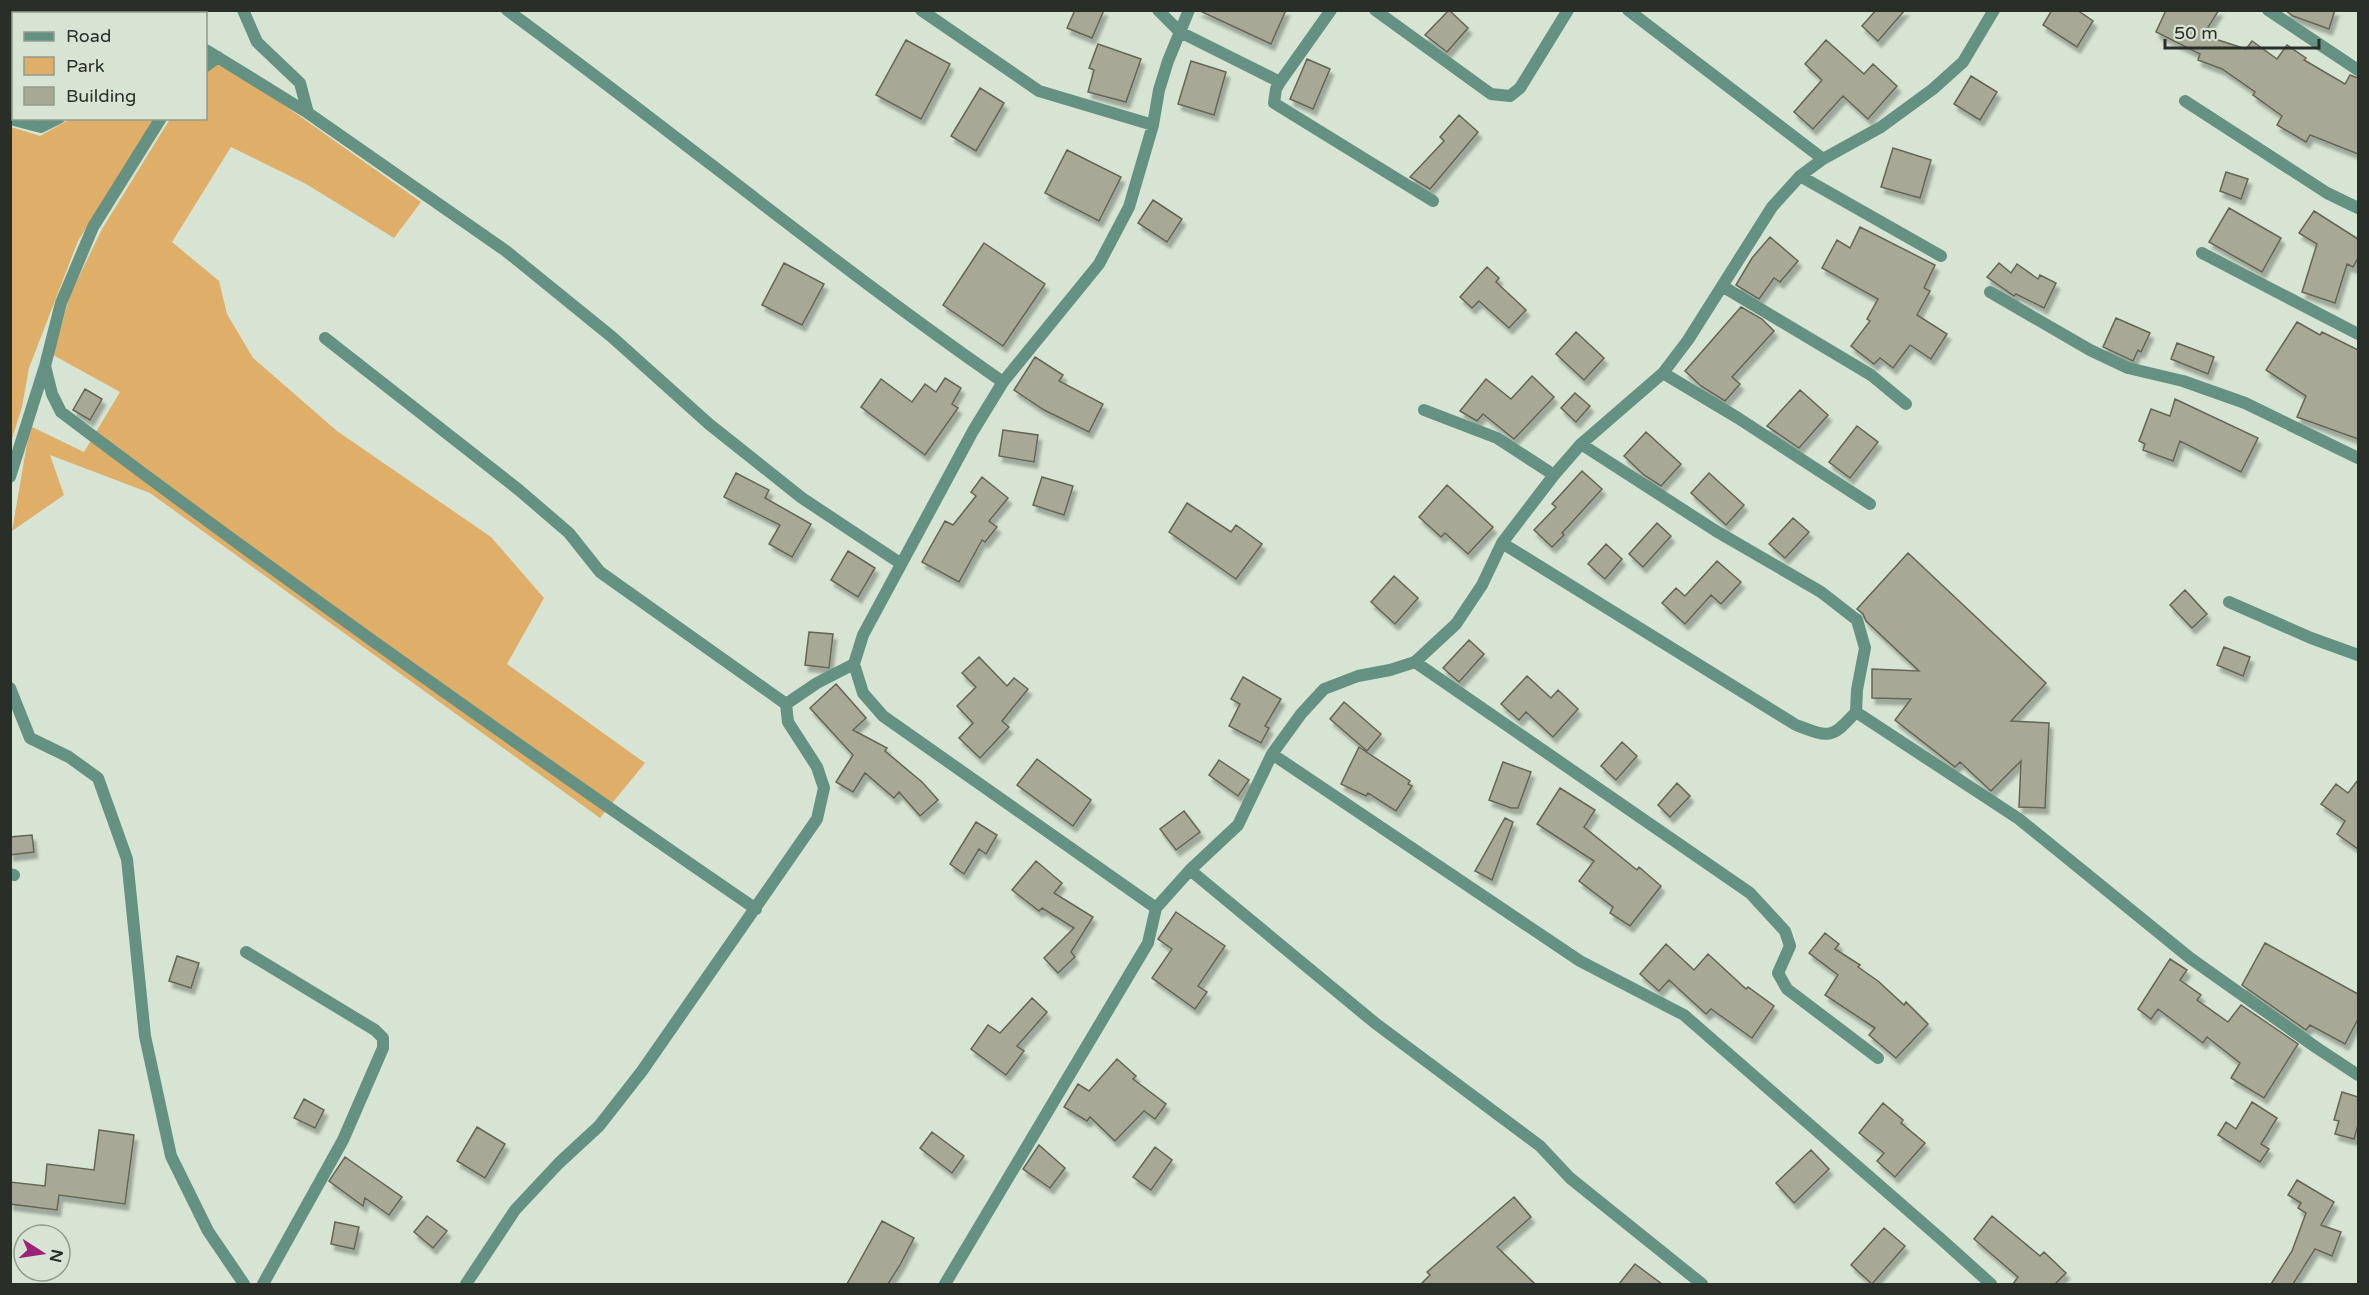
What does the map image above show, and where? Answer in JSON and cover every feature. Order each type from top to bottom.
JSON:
[{"type":"street","points":[[243,10],[257,42],[300,83],[308,113]]},
{"type":"street","points":[[507,10],[615,89],[912,319],[1003,382]]},
{"type":"street","points":[[921,10],[1039,91],[1153,125]]},
{"type":"street","points":[[1158,10],[1180,32],[1280,82]]},
{"type":"street","points":[[1156,909],[883,716],[862,693],[854,664],[863,635],[973,431],[1003,382],[1099,264],[1129,207],[1153,125],[1159,90],[1189,10]]},
{"type":"street","points":[[1331,10],[1280,82],[1276,89],[1274,102],[1432,201]]},
{"type":"street","points":[[1375,10],[1422,42],[1481,88],[1499,96],[1510,96],[1520,88],[1568,10]]},
{"type":"street","points":[[1628,10],[1823,159]]},
{"type":"street","points":[[945,1284],[1148,943],[1156,909],[1190,870],[1238,825],[1272,753],[1301,714],[1324,688],[1358,676],[1390,670],[1415,662],[1456,624],[1482,585],[1502,543],[1554,475],[1581,444],[1663,373],[1772,207],[1800,176],[1823,159],[1881,127],[1933,89],[1963,62],[1994,10]]},
{"type":"street","points":[[2268,10],[2358,70]]},
{"type":"street","points":[[207,51],[308,113],[506,251],[612,337],[709,424],[793,490],[900,563]]},
{"type":"street","points":[[207,65],[218,57]]},
{"type":"street","points":[[2185,101],[2327,193],[2358,208]]},
{"type":"street","points":[[14,120],[40,127],[55,120]]},
{"type":"street","points":[[10,477],[45,366],[61,303],[93,228],[159,120]]},
{"type":"street","points":[[1800,176],[1941,256]]},
{"type":"street","points":[[2202,253],[2358,334]]},
{"type":"street","points":[[1722,286],[1871,375],[1906,404]]},
{"type":"street","points":[[1990,292],[2090,350],[2128,368],[2183,381],[2245,403],[2358,458]]},
{"type":"street","points":[[326,338],[570,533],[600,572],[786,704],[788,722],[817,767],[824,788],[817,819],[635,1080],[599,1126],[559,1163],[515,1210],[466,1284]]},
{"type":"street","points":[[45,366],[52,394],[62,412],[224,534],[514,743],[756,909]]},
{"type":"street","points":[[1663,373],[1738,418],[1870,504]]},
{"type":"street","points":[[1424,410],[1497,438],[1554,475]]},
{"type":"street","points":[[1502,543],[1796,725],[1822,735],[1839,731],[1856,712],[1865,648],[1857,620],[1821,592],[1716,531],[1581,444]]},
{"type":"street","points":[[2229,602],[2358,656]]},
{"type":"street","points":[[1415,662],[1750,893],[1785,931],[1790,946],[1778,973],[1787,988],[1878,1058]]},
{"type":"street","points":[[786,704],[817,683],[854,664]]},
{"type":"street","points":[[10,688],[30,738],[69,757],[98,778],[127,859],[145,1036],[171,1156],[207,1231],[244,1284]]},
{"type":"street","points":[[1856,712],[2019,819],[2190,958],[2358,1075]]},
{"type":"street","points":[[1272,753],[1580,962],[1684,1015],[1991,1284]]},
{"type":"street","points":[[1190,870],[1375,1023],[1540,1146],[1570,1178],[1702,1284]]},
{"type":"street","points":[[246,952],[375,1030],[382,1038],[383,1048],[343,1140],[263,1284]]},
{"type":"green space","points":[[216,63],[267,93],[421,202],[394,238],[306,184],[231,147],[172,242],[219,281],[227,314],[253,358],[337,431],[491,537],[544,598],[507,664],[645,763],[600,818],[150,493],[50,455],[64,495],[12,531],[30,426],[84,452],[120,392],[53,355],[70,295],[102,229],[169,120],[207,120],[207,71]]},
{"type":"green space","points":[[68,120],[155,120],[78,241],[29,368],[22,407],[11,442],[11,127],[40,136]]},
{"type":"building","points":[[1075,10],[1104,10],[1092,38],[1067,28]]},
{"type":"building","points":[[1198,10],[1286,10],[1271,44]]},
{"type":"building","points":[[1449,10],[1468,28],[1447,52],[1425,35]]},
{"type":"building","points":[[1876,10],[1905,10],[1878,41],[1862,26]]},
{"type":"building","points":[[2052,10],[2077,10],[2093,21],[2077,47],[2043,25]]},
{"type":"building","points":[[2166,10],[2219,10],[2203,35],[2246,49],[2252,41],[2277,59],[2287,45],[2306,58],[2304,60],[2345,84],[2350,75],[2358,78],[2358,154],[2310,135],[2306,142],[2277,125],[2282,116],[2253,95],[2255,92],[2222,69],[2198,60],[2200,54],[2156,32]]},
{"type":"building","points":[[2285,10],[2335,10],[2329,29],[2293,16]]},
{"type":"building","points":[[906,40],[950,64],[921,119],[876,95]]},
{"type":"building","points":[[1826,40],[1864,74],[1873,64],[1897,86],[1868,119],[1843,96],[1813,129],[1794,112],[1822,80],[1805,64]]},
{"type":"building","points":[[1098,44],[1141,59],[1126,102],[1088,92],[1094,70],[1089,68]]},
{"type":"building","points":[[1307,59],[1330,69],[1313,109],[1290,99]]},
{"type":"building","points":[[1191,61],[1226,72],[1214,115],[1178,104]]},
{"type":"building","points":[[1971,76],[1997,92],[1980,120],[1954,104]]},
{"type":"building","points":[[980,88],[1004,103],[976,151],[951,136]]},
{"type":"building","points":[[1459,115],[1478,132],[1430,189],[1410,177],[1444,141],[1440,137]]},
{"type":"building","points":[[1893,148],[1931,160],[1920,198],[1881,187]]},
{"type":"building","points":[[1067,150],[1121,177],[1099,221],[1045,193]]},
{"type":"building","points":[[2226,172],[2248,179],[2241,199],[2220,191]]},
{"type":"building","points":[[1153,200],[1182,219],[1167,242],[1138,223]]},
{"type":"building","points":[[2229,208],[2281,238],[2262,272],[2209,242]]},
{"type":"building","points":[[2314,211],[2358,239],[2358,258],[2353,267],[2347,264],[2335,303],[2302,292],[2317,244],[2299,233]]},
{"type":"building","points":[[1860,227],[1935,265],[1924,288],[1930,291],[1917,315],[1947,334],[1931,359],[1910,345],[1893,368],[1880,358],[1874,364],[1851,346],[1870,321],[1867,319],[1878,299],[1822,268],[1837,240],[1850,248]]},
{"type":"building","points":[[1770,237],[1798,261],[1780,282],[1774,278],[1759,299],[1736,285],[1752,258]]},
{"type":"building","points":[[984,243],[1045,284],[1003,346],[943,305]]},
{"type":"building","points":[[784,263],[824,284],[802,325],[762,305]]},
{"type":"building","points":[[1999,263],[2011,273],[2017,264],[2038,279],[2040,275],[2056,283],[2044,308],[2016,294],[2014,296],[1987,277]]},
{"type":"building","points":[[1487,267],[1499,278],[1496,282],[1526,310],[1509,328],[1479,301],[1472,308],[1460,297]]},
{"type":"building","points":[[1741,307],[1762,319],[1774,331],[1732,377],[1740,384],[1725,401],[1701,386],[1685,371]]},
{"type":"building","points":[[2116,318],[2150,333],[2141,352],[2138,350],[2133,361],[2103,347]]},
{"type":"building","points":[[2297,322],[2320,335],[2322,332],[2358,350],[2358,439],[2297,417],[2306,396],[2266,370]]},
{"type":"building","points":[[1576,332],[1604,358],[1584,380],[1556,354]]},
{"type":"building","points":[[2177,343],[2214,357],[2208,374],[2171,359]]},
{"type":"building","points":[[1035,357],[1063,375],[1059,381],[1103,404],[1089,432],[1044,410],[1014,390]]},
{"type":"building","points":[[1532,376],[1554,397],[1514,439],[1483,414],[1477,421],[1460,411],[1486,379],[1511,399]]},
{"type":"building","points":[[945,378],[961,388],[952,404],[958,408],[925,455],[861,407],[881,379],[912,402],[925,384],[936,392]]},
{"type":"building","points":[[85,389],[102,399],[90,420],[73,410]]},
{"type":"building","points":[[1800,390],[1828,415],[1799,448],[1767,426]]},
{"type":"building","points":[[1575,393],[1590,406],[1576,422],[1561,408]]},
{"type":"building","points":[[2175,399],[2258,438],[2241,472],[2180,441],[2173,461],[2143,450],[2145,444],[2139,441],[2151,409],[2170,416]]},
{"type":"building","points":[[1857,426],[1878,442],[1850,478],[1829,462]]},
{"type":"building","points":[[1003,430],[1038,435],[1034,462],[999,456]]},
{"type":"building","points":[[1646,432],[1681,464],[1661,486],[1644,475],[1624,456]]},
{"type":"building","points":[[1582,471],[1602,489],[1552,547],[1534,530],[1556,507],[1552,504]]},
{"type":"building","points":[[736,473],[769,490],[765,498],[811,524],[792,557],[769,544],[780,525],[724,497]]},
{"type":"building","points":[[1709,473],[1744,505],[1726,525],[1691,493]]},
{"type":"building","points":[[982,477],[1008,498],[989,521],[997,527],[985,542],[982,540],[959,582],[922,562],[945,521],[953,525],[976,496],[971,492]]},
{"type":"building","points":[[1042,477],[1073,486],[1064,515],[1033,505]]},
{"type":"building","points":[[1447,485],[1493,527],[1468,554],[1445,533],[1441,537],[1419,517]]},
{"type":"building","points":[[1187,503],[1231,532],[1236,525],[1262,544],[1236,579],[1169,532]]},
{"type":"building","points":[[1793,518],[1809,532],[1785,558],[1769,544]]},
{"type":"building","points":[[1657,523],[1671,536],[1643,567],[1629,554]]},
{"type":"building","points":[[1606,544],[1622,559],[1605,579],[1588,564]]},
{"type":"building","points":[[848,551],[875,568],[858,597],[831,580]]},
{"type":"building","points":[[1908,553],[2046,683],[2011,721],[2049,723],[2045,808],[2019,807],[2021,761],[1991,791],[1960,762],[1955,767],[1895,720],[1911,699],[1872,698],[1872,669],[1919,671],[1866,621],[1857,609]]},
{"type":"building","points":[[1717,561],[1741,582],[1721,604],[1711,595],[1685,624],[1662,603],[1676,588],[1685,596]]},
{"type":"building","points":[[1394,576],[1418,598],[1395,624],[1371,602]]},
{"type":"building","points":[[2185,590],[2207,614],[2192,628],[2170,605]]},
{"type":"building","points":[[809,632],[833,634],[829,668],[805,665]]},
{"type":"building","points":[[1469,640],[1484,654],[1459,682],[1443,668]]},
{"type":"building","points":[[2224,647],[2250,657],[2243,676],[2217,665]]},
{"type":"building","points":[[979,657],[1007,686],[1014,678],[1028,689],[1002,721],[1009,727],[980,758],[959,738],[973,723],[957,706],[976,687],[962,673]]},
{"type":"building","points":[[1527,676],[1551,698],[1558,690],[1578,709],[1553,737],[1526,712],[1519,720],[1501,704]]},
{"type":"building","points":[[1243,677],[1281,699],[1265,726],[1269,728],[1261,743],[1229,726],[1240,704],[1231,699]]},
{"type":"building","points":[[836,684],[866,718],[853,730],[887,748],[885,751],[922,782],[938,800],[920,816],[899,792],[894,798],[865,773],[853,792],[836,782],[853,755],[810,708]]},
{"type":"building","points":[[1344,702],[1381,734],[1367,751],[1330,719]]},
{"type":"building","points":[[1622,742],[1637,756],[1616,780],[1601,766]]},
{"type":"building","points":[[1359,747],[1410,781],[1408,784],[1412,786],[1396,811],[1368,793],[1366,796],[1341,784]]},
{"type":"building","points":[[1037,759],[1091,800],[1073,826],[1017,785]]},
{"type":"building","points":[[1219,760],[1249,780],[1238,796],[1209,775]]},
{"type":"building","points":[[1503,762],[1531,772],[1518,808],[1511,808],[1489,800]]},
{"type":"building","points":[[2358,780],[2358,849],[2337,834],[2345,821],[2321,804],[2336,784],[2348,793]]},
{"type":"building","points":[[1677,783],[1690,796],[1670,817],[1658,805]]},
{"type":"building","points":[[1560,788],[1595,810],[1584,827],[1637,870],[1639,867],[1661,886],[1630,926],[1610,913],[1613,907],[1579,881],[1594,861],[1537,824]]},
{"type":"building","points":[[1184,811],[1200,832],[1176,850],[1160,829]]},
{"type":"building","points":[[1505,818],[1513,822],[1492,880],[1475,871]]},
{"type":"building","points":[[976,822],[997,835],[986,854],[979,849],[964,874],[950,864]]},
{"type":"building","points":[[32,835],[34,852],[10,855],[10,837]]},
{"type":"building","points":[[1036,861],[1062,883],[1054,893],[1093,917],[1071,952],[1075,957],[1058,973],[1044,958],[1074,928],[1042,908],[1039,911],[1012,890]]},
{"type":"building","points":[[1176,912],[1225,946],[1198,986],[1207,992],[1195,1009],[1152,978],[1172,949],[1158,939]]},
{"type":"building","points":[[1825,933],[1839,944],[1835,949],[1860,965],[1858,967],[1878,981],[1904,1005],[1906,1002],[1928,1024],[1896,1058],[1869,1035],[1875,1028],[1825,995],[1838,975],[1809,953]]},
{"type":"building","points":[[2265,943],[2358,994],[2358,1019],[2345,1044],[2310,1025],[2306,1030],[2242,985]]},
{"type":"building","points":[[1666,944],[1694,970],[1708,954],[1746,989],[1748,987],[1774,1006],[1752,1038],[1711,1009],[1706,1014],[1669,980],[1659,991],[1640,974]]},
{"type":"building","points":[[177,956],[199,963],[191,988],[169,981]]},
{"type":"building","points":[[2170,959],[2187,970],[2180,980],[2201,995],[2197,1000],[2228,1022],[2241,1005],[2298,1044],[2264,1098],[2231,1078],[2240,1063],[2207,1037],[2203,1043],[2158,1009],[2151,1019],[2138,1009]]},
{"type":"building","points":[[1032,998],[1047,1012],[1017,1046],[1024,1051],[1006,1075],[971,1049],[988,1025],[1000,1033]]},
{"type":"building","points":[[1117,1059],[1136,1076],[1133,1079],[1166,1104],[1155,1119],[1144,1111],[1115,1141],[1090,1117],[1087,1121],[1064,1107],[1078,1084],[1089,1091]]},
{"type":"building","points":[[2342,1092],[2358,1097],[2358,1125],[2354,1139],[2335,1134],[2339,1121],[2334,1120]]},
{"type":"building","points":[[304,1099],[324,1110],[315,1128],[294,1118]]},
{"type":"building","points":[[2252,1102],[2277,1118],[2261,1144],[2269,1149],[2260,1162],[2218,1135],[2226,1122],[2236,1129]]},
{"type":"building","points":[[1883,1103],[1903,1120],[1901,1123],[1925,1143],[1895,1177],[1877,1161],[1884,1153],[1859,1133]]},
{"type":"building","points":[[477,1127],[505,1144],[485,1178],[457,1161]]},
{"type":"building","points":[[99,1130],[134,1135],[125,1204],[59,1195],[57,1210],[10,1204],[10,1182],[45,1186],[47,1164],[94,1170]]},
{"type":"building","points":[[932,1132],[964,1156],[952,1173],[920,1148]]},
{"type":"building","points":[[1039,1145],[1065,1168],[1050,1188],[1023,1169]]},
{"type":"building","points":[[1155,1147],[1172,1160],[1151,1190],[1133,1177]]},
{"type":"building","points":[[1811,1150],[1829,1169],[1794,1203],[1776,1183]]},
{"type":"building","points":[[345,1157],[402,1197],[389,1215],[365,1198],[363,1206],[329,1181]]},
{"type":"building","points":[[2297,1180],[2334,1202],[2321,1225],[2341,1232],[2332,1256],[2315,1249],[2293,1284],[2271,1284],[2292,1251],[2306,1213],[2298,1208],[2301,1203],[2288,1195]]},
{"type":"building","points":[[1514,1197],[1531,1217],[1497,1247],[1535,1284],[1421,1284],[1430,1275],[1427,1272]]},
{"type":"building","points":[[427,1216],[447,1231],[433,1248],[414,1232]]},
{"type":"building","points":[[1992,1216],[2040,1256],[2044,1252],[2066,1273],[2055,1284],[2013,1284],[2018,1277],[1974,1239]]},
{"type":"building","points":[[882,1221],[914,1238],[900,1265],[888,1284],[847,1284]]},
{"type":"building","points":[[335,1222],[359,1227],[354,1249],[331,1244]]},
{"type":"building","points":[[1884,1228],[1905,1246],[1872,1284],[1851,1265]]},
{"type":"building","points":[[1635,1264],[1662,1284],[1619,1284]]}]
